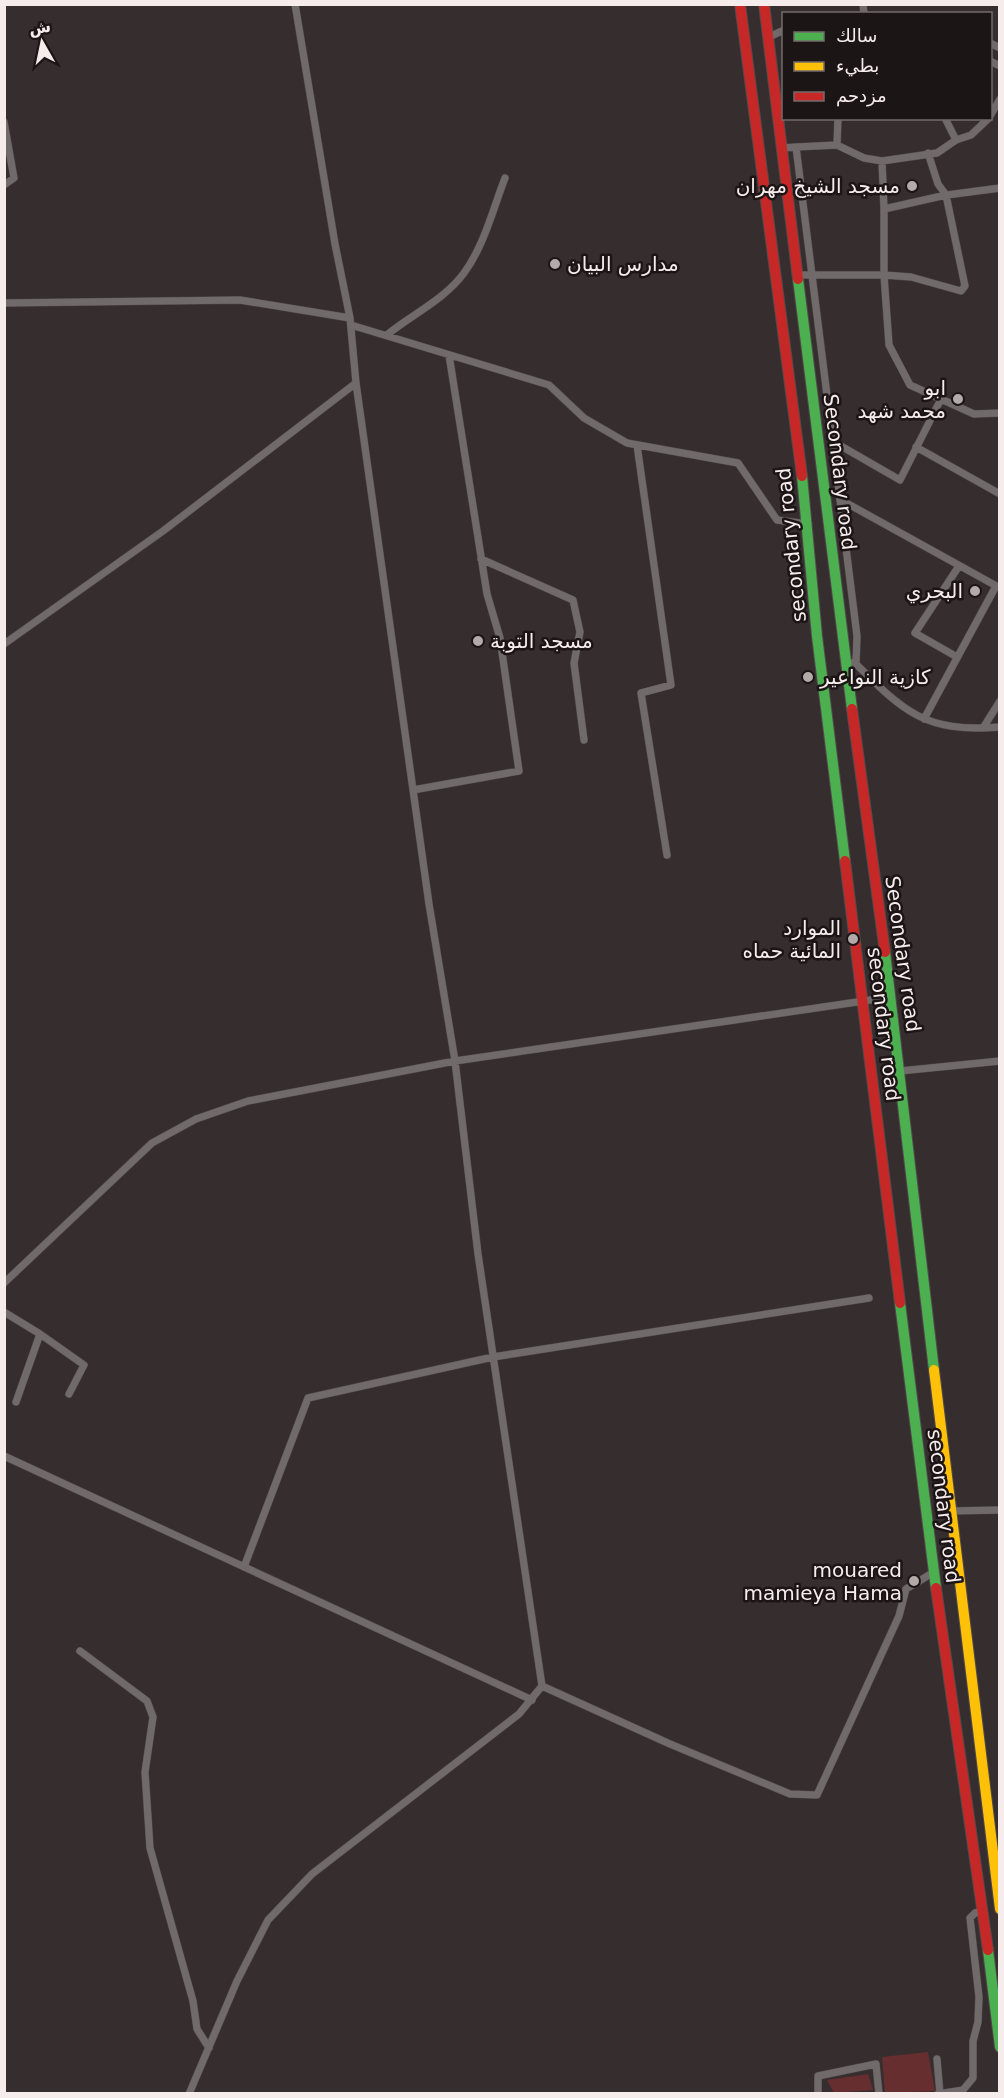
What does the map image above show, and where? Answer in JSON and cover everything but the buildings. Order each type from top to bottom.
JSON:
[{"type":"main road","name":"secondary road","points":[[740,4],[808,524],[817,636],[934,1572],[983,1911],[999,2047]]},
{"type":"main road","name":"Secondary road","points":[[766,4],[844,651],[900,1071],[950,1511],[999,1909]]},
{"type":"street","points":[[189,2094],[237,1981],[268,1920],[312,1874],[519,1714],[542,1686],[493,1356],[454,1061],[413,790],[356,383],[350,322],[295,4]]},
{"type":"street","points":[[769,37],[782,30]]},
{"type":"street","points":[[769,37],[782,37]]},
{"type":"street","points":[[837,145],[838,120]]},
{"type":"street","points":[[946,120],[956,140]]},
{"type":"street","points":[[782,148],[837,145],[864,159],[882,161],[937,153],[956,140],[971,135],[986,120]]},
{"type":"street","points":[[4,122],[14,178],[4,185]]},
{"type":"street","points":[[796,147],[857,636],[856,664]]},
{"type":"street","points":[[798,275],[911,277],[962,291],[964,286],[946,195],[938,184],[928,153]]},
{"type":"street","points":[[882,161],[884,275],[889,345],[910,385],[974,414],[999,413]]},
{"type":"street","points":[[388,334],[440,297],[464,272],[481,240],[505,178]]},
{"type":"street","points":[[884,209],[946,195],[999,188]]},
{"type":"street","points":[[4,303],[240,300],[350,322],[549,385],[584,418],[627,444],[738,463],[777,520],[808,524]]},
{"type":"street","points":[[413,790],[519,771],[500,638],[487,594],[449,355]]},
{"type":"street","points":[[4,644],[163,531],[356,383]]},
{"type":"street","points":[[834,442],[900,480],[941,399]]},
{"type":"street","points":[[637,445],[671,685],[641,693],[667,855]]},
{"type":"street","points":[[916,447],[999,494]]},
{"type":"street","points":[[841,500],[998,587],[924,719]]},
{"type":"street","points":[[481,559],[573,600],[580,632],[574,663],[584,741]]},
{"type":"street","points":[[957,657],[915,633],[959,566]]},
{"type":"street","points":[[844,651],[903,708],[934,724],[999,727]]},
{"type":"street","points":[[983,728],[999,701]]},
{"type":"street","points":[[4,1283],[152,1143],[196,1119],[248,1101],[454,1061],[891,998]]},
{"type":"street","points":[[900,1071],[999,1061]]},
{"type":"street","points":[[244,1567],[308,1398],[493,1356],[869,1298]]},
{"type":"street","points":[[4,1312],[84,1365],[69,1394]]},
{"type":"street","points":[[16,1402],[40,1334]]},
{"type":"street","points":[[4,1456],[532,1700]]},
{"type":"street","points":[[950,1511],[999,1510]]},
{"type":"street","points":[[542,1686],[670,1744],[790,1794],[817,1795],[899,1616],[906,1589],[934,1572]]},
{"type":"street","points":[[80,1651],[147,1701],[152,1711],[145,1784],[150,1848],[193,2001],[197,2030],[209,2048]]},
{"type":"street","points":[[937,2059],[939,2093],[963,2090],[973,2078],[973,2041],[978,2022],[979,1997],[970,1918],[975,1913],[983,1911]]},
{"type":"street","points":[[818,2094],[818,2076],[876,2064],[879,2094]]},
{"type":"shaded area","points":[[928,2052],[935,2091],[885,2093],[882,2057]]},
{"type":"shaded area","points":[[868,2074],[873,2090],[834,2093],[827,2080]]},
{"type":"traffic: fast","points":[[798,279],[852,709]]},
{"type":"traffic: fast","points":[[802,476],[817,636],[845,861]]},
{"type":"traffic: fast","points":[[885,952],[934,1370]]},
{"type":"traffic: fast","points":[[900,1303],[936,1588]]},
{"type":"traffic: fast","points":[[988,1950],[1000,2047]]},
{"type":"traffic: slow","points":[[934,1370],[1000,1909]]},
{"type":"traffic: jam","points":[[740,4],[802,476]]},
{"type":"traffic: jam","points":[[764,4],[798,279]]},
{"type":"traffic: jam","points":[[852,709],[885,952]]},
{"type":"traffic: jam","points":[[845,861],[900,1303]]},
{"type":"traffic: jam","points":[[936,1588],[988,1950]]},
{"type":"place","name":"مسجد الشيخ مهران","points":[[912,186]]},
{"type":"place","name":"مدارس البيان","points":[[555,264]]},
{"type":"place","name":"ابو محمد شهد","points":[[958,399]]},
{"type":"place","name":"البحري","points":[[975,591]]},
{"type":"place","name":"مسجد التوبة","points":[[478,641]]},
{"type":"place","name":"كازية النواعير","points":[[808,677]]},
{"type":"place","name":"الموارد المائية حماه","points":[[853,939]]},
{"type":"place","name":"mouared mamieya Hama","points":[[914,1581]]}]
